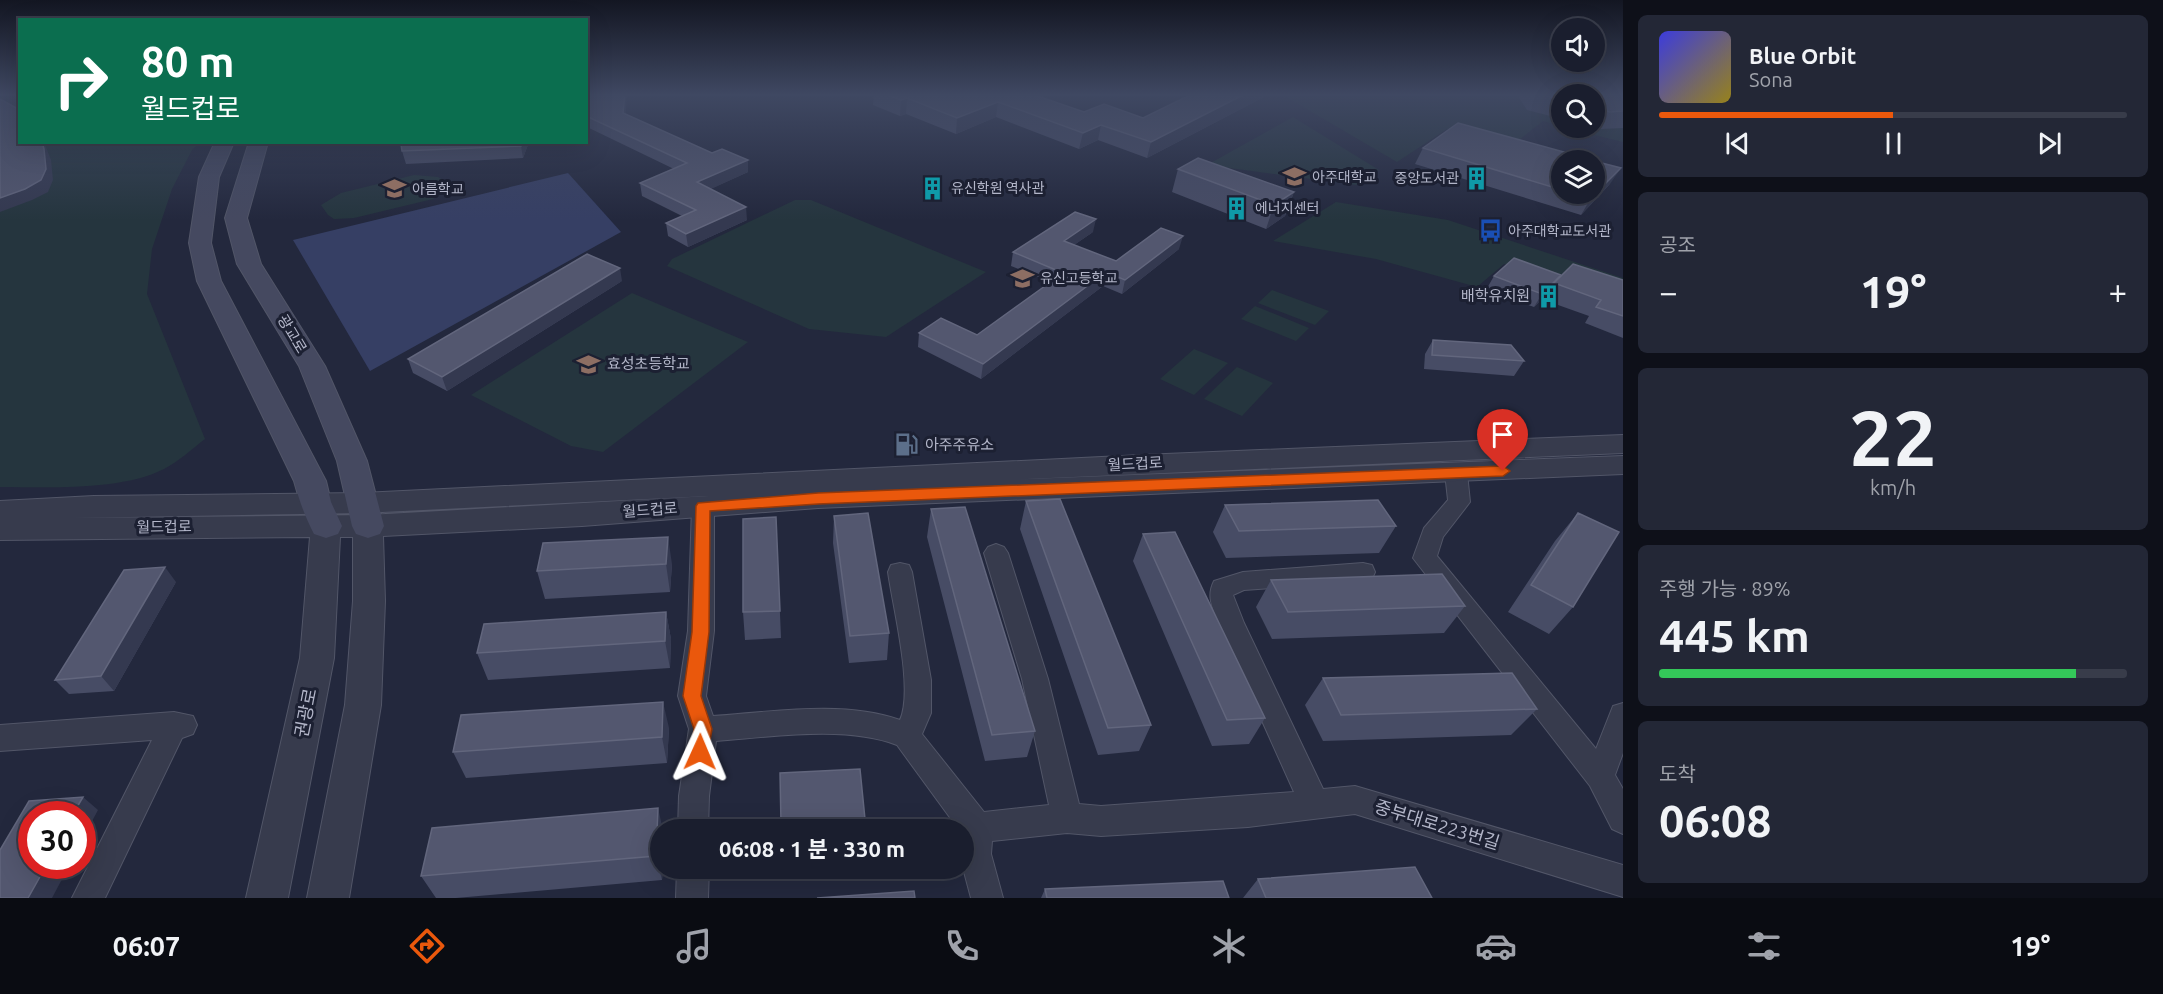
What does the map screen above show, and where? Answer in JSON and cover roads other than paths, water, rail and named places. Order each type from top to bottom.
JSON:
[{"type":"main road","points":[[224,144],[208,177],[200,243],[202,259],[209,281],[310,481],[321,514]]},
{"type":"main road","name":"광교로","points":[[258,144],[236,218],[249,264],[312,366],[352,461],[365,514]]},
{"type":"street","name":"월드컵로","points":[[365,514],[1130,464],[1623,444]]},
{"type":"street","name":"월드컵로","points":[[0,511],[582,515],[818,498],[1623,465]]},
{"type":"street","points":[[1456,473],[1459,502],[1431,534],[1425,558],[1600,776],[1623,819]]},
{"type":"street","points":[[693,819],[703,729],[692,696],[700,632],[703,506]]},
{"type":"street","name":"월드컵로","points":[[0,529],[321,514]]},
{"type":"street","name":"권광로","points":[[267,898],[316,658],[321,514]]},
{"type":"street","points":[[328,898],[363,705],[369,601],[365,514]]},
{"type":"street","points":[[996,553],[1035,680],[1067,818]]},
{"type":"street","points":[[900,572],[918,680],[917,713],[907,736]]},
{"type":"street","points":[[1315,804],[1231,623],[1221,595],[1223,588],[1243,581],[1363,572]]},
{"type":"street","points":[[1600,776],[1623,715]]},
{"type":"street","points":[[703,729],[823,721],[886,728],[907,736],[977,828],[975,854],[987,898]]},
{"type":"street","points":[[0,738],[178,725],[88,898]]},
{"type":"street","name":"중부대로223번길","points":[[977,828],[1067,818],[1101,821],[1248,812],[1355,800],[1623,881]]},
{"type":"street","points":[[692,898],[693,879]]},
{"type":"water","points":[[568,173],[621,232],[370,371],[293,240]]},
{"type":"place","name":"아주대학교","points":[[1294,177]]},
{"type":"place","name":"중앙도서관","points":[[1477,178]]},
{"type":"place","name":"유신학원 역사관","points":[[933,188]]},
{"type":"place","name":"아름학교","points":[[394,189]]},
{"type":"place","name":"에너지센터","points":[[1237,208]]},
{"type":"place","name":"아주대학교도서관","points":[[1490,231]]},
{"type":"place","name":"유신고등학교","points":[[1022,278]]},
{"type":"place","name":"배학유치원","points":[[1548,296]]},
{"type":"place","name":"효성초등학교","points":[[589,364]]},
{"type":"place","name":"아주주유소","points":[[907,445]]}]
